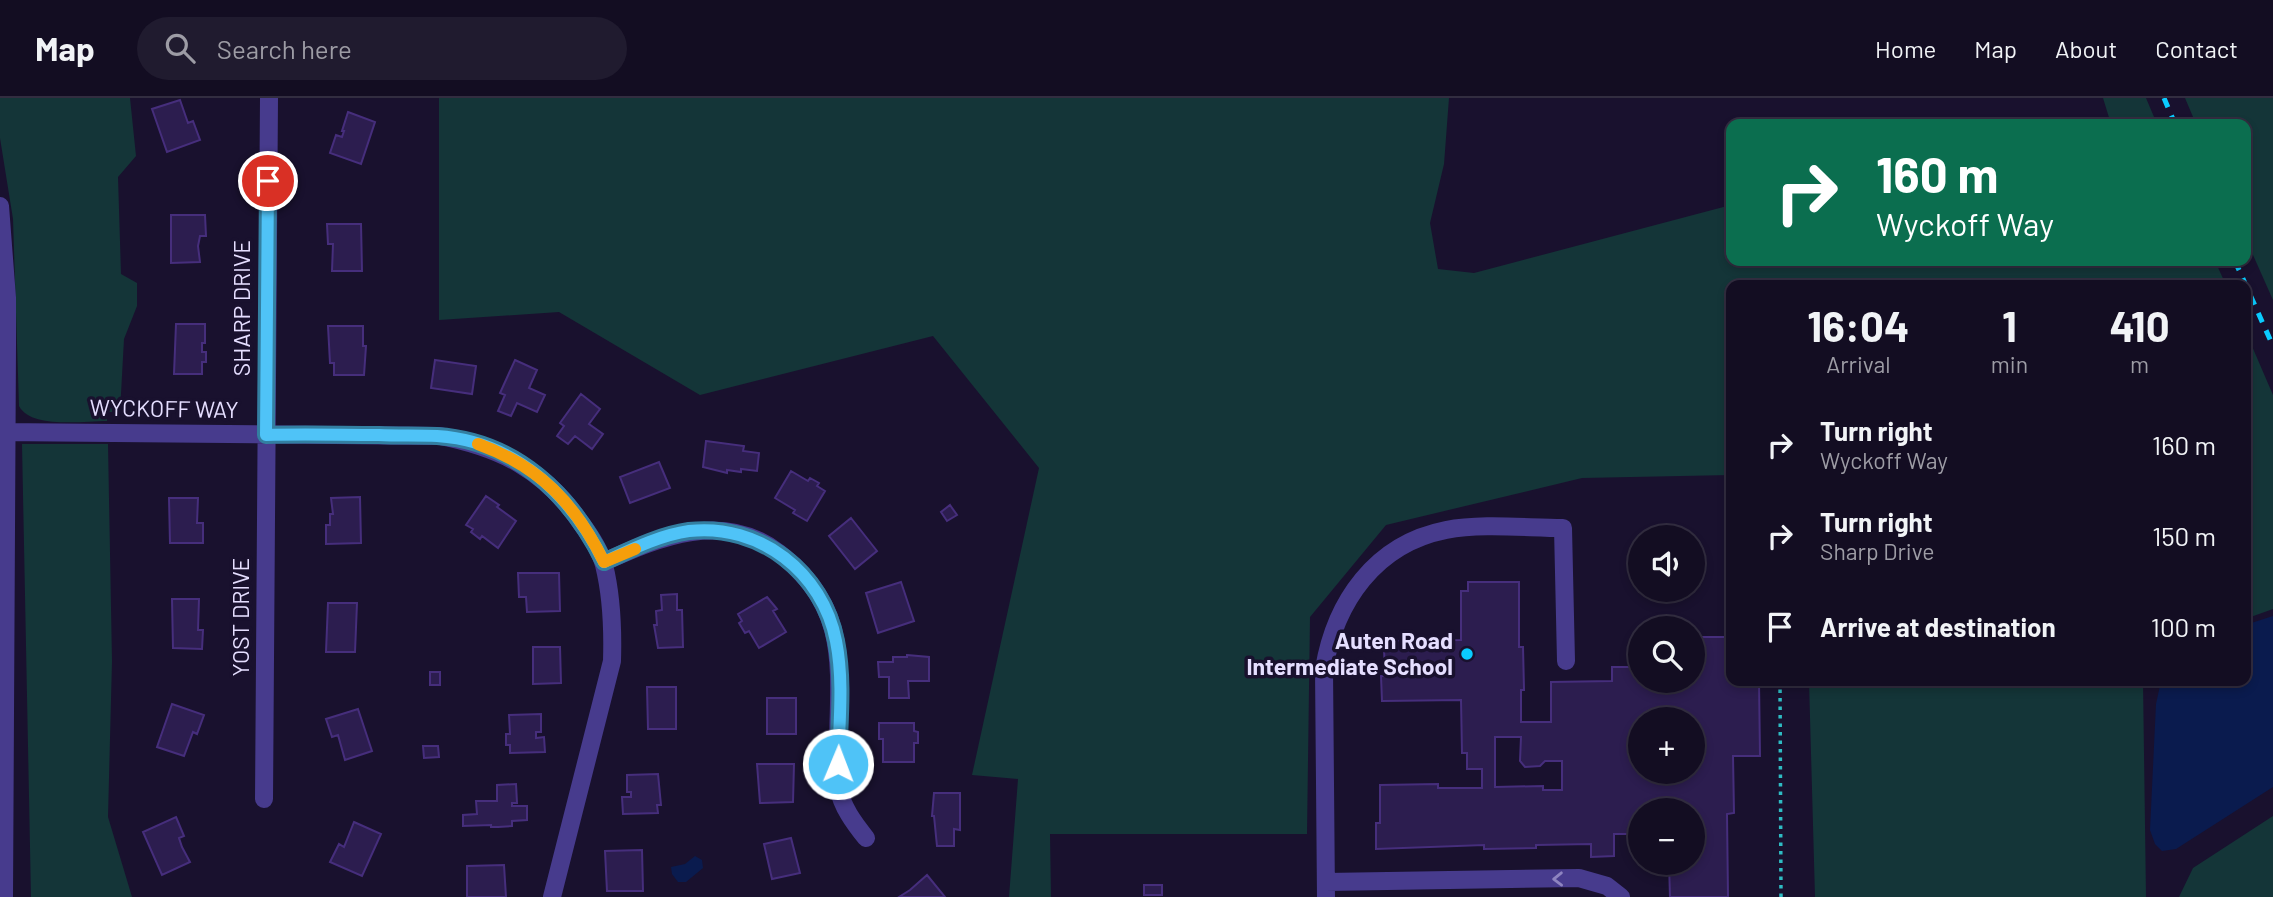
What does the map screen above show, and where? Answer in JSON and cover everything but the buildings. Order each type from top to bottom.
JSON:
[{"type":"street","name":"SHARP DRIVE","points":[[266,435],[268,98]]},
{"type":"street","points":[[0,206],[7,298],[3,432],[4,897]]},
{"type":"street","name":"WYCKOFF WAY","points":[[3,432],[439,436],[471,442],[498,452],[522,464],[545,481],[565,500],[584,526],[604,562],[613,624],[612,661],[552,897]]},
{"type":"street","name":"YOST DRIVE","points":[[264,799],[266,435]]},
{"type":"street","points":[[1566,662],[1563,528],[1446,530],[1421,538],[1395,551],[1372,569],[1355,587],[1340,613],[1328,642],[1324,669],[1326,890],[1579,878],[1607,886],[1621,897]]},
{"type":"street","points":[[604,562],[660,539],[687,531],[711,530],[753,539],[773,548],[797,566],[818,592],[831,617],[837,643],[839,673],[838,787],[849,815],[866,838]]},
{"type":"path","points":[[1780,686],[1781,897]]},
{"type":"green space","points":[[0,98],[130,98],[136,156],[118,177],[121,274],[137,283],[137,306],[124,339],[120,412],[107,412],[107,421],[46,421],[25,413],[19,406],[13,219],[0,138]]},
{"type":"green space","points":[[439,98],[1449,98],[1444,164],[1430,223],[1438,269],[1474,273],[1726,206],[1726,266],[2217,266],[2224,280],[1726,280],[1726,475],[1582,478],[1386,525],[1310,617],[1307,834],[1050,834],[1051,897],[1009,897],[1018,779],[972,775],[1039,468],[933,336],[700,395],[559,312],[439,320]]},
{"type":"green space","points":[[2103,98],[2146,98],[2155,119],[2109,119]]},
{"type":"green space","points":[[2185,98],[2273,98],[2273,300],[2251,250],[2251,119],[2194,119]]},
{"type":"green space","points":[[2251,344],[2273,395],[2273,609],[2251,617]]},
{"type":"green space","points":[[22,444],[108,444],[112,661],[108,817],[132,897],[31,897]]},
{"type":"green space","points":[[1809,686],[2143,686],[2146,897],[1815,897]]},
{"type":"green space","points":[[2273,816],[2273,897],[2179,897],[2193,868]]},
{"type":"water","points":[[2273,616],[2273,787],[2176,849],[2162,851],[2155,844],[2150,830],[2156,704],[2160,686],[2251,686],[2251,623]]},
{"type":"water","points":[[695,856],[702,860],[703,868],[686,882],[678,882],[671,867],[685,864]]},
{"type":"railway","points":[[2164,98],[2173,119]]},
{"type":"railway","points":[[2237,266],[2243,280]]},
{"type":"railway","points":[[2251,297],[2273,346]]},
{"type":"slow traffic","points":[[478,444],[522,464],[545,481],[565,500],[584,526],[604,562],[635,549]]},
{"type":"place","name":"Auten Road Intermediate School","points":[[1467,654]]},
{"type":"route","points":[[268,181],[266,435],[439,436],[471,442],[498,452],[534,472],[565,500],[584,526],[604,562],[687,531],[732,533],[773,548],[797,566],[818,592],[831,617],[837,643],[839,673],[838,764]]}]
